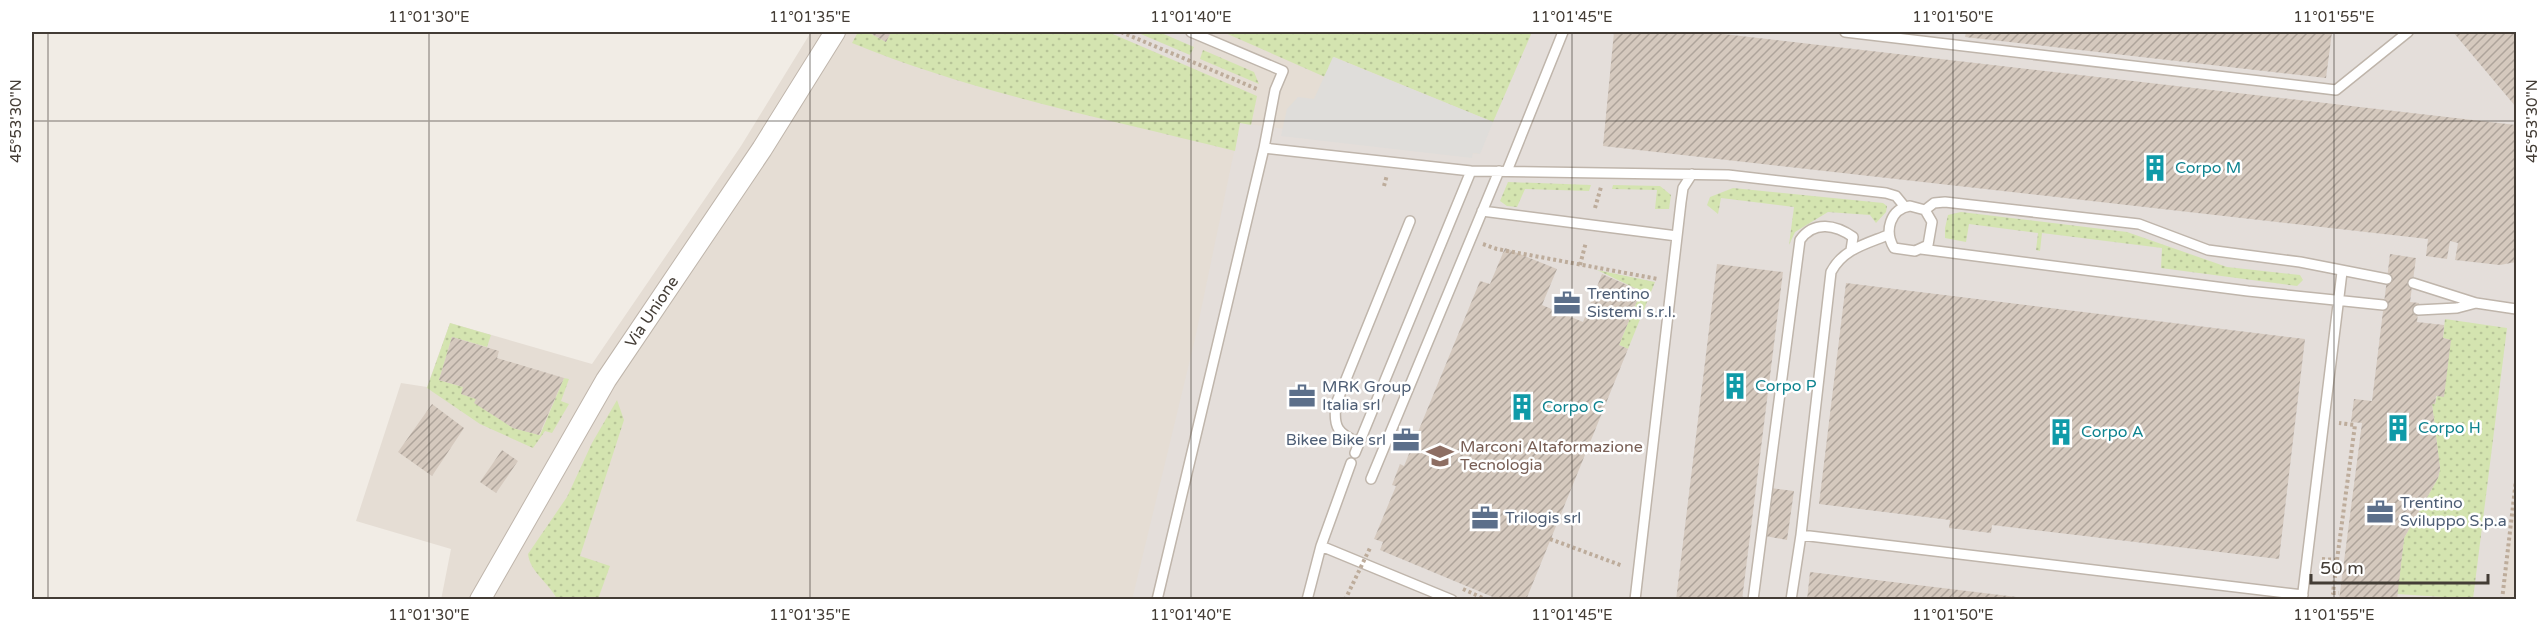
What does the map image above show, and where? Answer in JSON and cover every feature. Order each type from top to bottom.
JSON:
[{"type":"street","name":"Via Unione","points":[[480,600],[606,380],[768,140],[835,32]]},
{"type":"lane","points":[[1157,600],[1264,148],[1272,100],[1283,71],[1191,32]]},
{"type":"lane","points":[[1371,479],[1482,211],[1503,171],[1563,32]]},
{"type":"lane","points":[[1845,32],[2336,90],[2408,32]]},
{"type":"lane","points":[[1264,148],[1471,171],[1728,175],[1886,193],[1896,196],[1905,207]]},
{"type":"lane","points":[[1307,600],[1321,546],[1358,442],[1471,171]]},
{"type":"lane","points":[[1635,600],[1683,188],[1692,174]]},
{"type":"lane","points":[[1925,210],[1934,203],[1945,202],[2139,224],[2208,250],[2300,262],[2387,279]]},
{"type":"lane","points":[[1921,249],[1928,244],[1933,230],[1930,215],[1918,207],[1905,207],[1893,216],[1888,235],[1894,248],[1907,251],[1921,249],[2383,305]]},
{"type":"lane","points":[[1482,211],[1677,236]]},
{"type":"lane","points":[[1358,442],[1341,435],[1335,426],[1336,404],[1410,220]]},
{"type":"lane","points":[[1754,600],[1800,240],[1804,233],[1829,225],[1842,229],[1853,237],[1851,250]]},
{"type":"lane","points":[[1791,600],[1802,535],[1829,286],[1836,262],[1851,250],[1888,235]]},
{"type":"lane","points":[[1802,535],[2302,597],[2342,272]]},
{"type":"lane","points":[[2413,283],[2476,303],[2517,309]]},
{"type":"lane","points":[[2418,310],[2457,308],[2476,303]]},
{"type":"lane","points":[[1321,546],[1452,600]]},
{"type":"path","points":[[1120,32],[1257,88]]},
{"type":"path","points":[[1194,62],[1196,55]]},
{"type":"path","points":[[1595,208],[1601,186]]},
{"type":"path","points":[[1580,265],[1586,242]]},
{"type":"path","points":[[1483,244],[1660,279],[1658,291]]},
{"type":"path","points":[[2334,423],[2355,425],[2333,593],[2339,593]]},
{"type":"path","points":[[2502,600],[2517,480]]},
{"type":"path","points":[[1550,539],[1624,566]]},
{"type":"path","points":[[1345,600],[1370,548]]},
{"type":"path","points":[[1622,577],[1625,555]]},
{"type":"path","points":[[2321,559],[2337,560]]},
{"type":"shaded area","points":[[811,32],[2516,32],[2516,599],[441,600],[451,549],[356,521],[401,383],[427,387],[450,323],[592,364],[741,146]]},
{"type":"shaded area","points":[[1108,32],[1198,32],[1186,65]]},
{"type":"shaded area","points":[[1532,32],[2512,32],[2516,37],[2516,478],[2502,599],[1132,600],[1195,339],[1240,123],[1479,154]]},
{"type":"shaded area","points":[[1333,57],[1493,122],[1480,154],[1473,153],[1472,158],[1281,136],[1287,109],[1298,97],[1314,99]]},
{"type":"green space","points":[[858,32],[868,32],[886,42],[891,32],[1108,32],[1257,96],[1251,125],[1240,123],[1235,151],[1041,104],[945,76],[852,43]]},
{"type":"green space","points":[[1136,32],[1159,32],[1194,47],[1190,55]]},
{"type":"green space","points":[[1223,32],[1532,32],[1493,122],[1334,57],[1325,77]]},
{"type":"green space","points":[[1203,50],[1254,72],[1259,84],[1200,59]]},
{"type":"green space","points":[[1508,182],[1591,185],[1589,191],[1525,189],[1517,207],[1507,206],[1500,201]]},
{"type":"green space","points":[[1613,185],[1660,186],[1671,195],[1669,209],[1655,209],[1657,190],[1612,189]]},
{"type":"green space","points":[[1733,188],[1883,203],[1887,206],[1886,212],[1876,223],[1870,215],[1828,212],[1795,232],[1789,245],[1794,207],[1721,198],[1718,214],[1707,205],[1710,197]]},
{"type":"green space","points":[[1961,212],[2127,232],[2227,267],[2300,275],[2303,280],[2297,286],[2161,268],[2162,248],[2042,233],[2040,251],[2036,250],[2038,233],[1969,224],[1966,242],[1945,238],[1948,215]]},
{"type":"green space","points":[[1597,270],[1655,282],[1628,349],[1619,345],[1641,291]]},
{"type":"green space","points":[[2445,319],[2507,328],[2473,599],[2397,594],[2404,538],[2438,478],[2440,469],[2432,404],[2435,404],[2450,340],[2443,338]]},
{"type":"green space","points":[[450,323],[491,335],[487,347],[452,337],[439,380],[463,387],[462,394],[476,399],[475,403],[513,428],[540,435],[564,378],[569,379],[561,401],[569,404],[552,433],[545,431],[533,448],[480,424],[427,388]]},
{"type":"green space","points":[[617,400],[624,420],[580,556],[610,566],[598,599],[557,599],[532,566],[528,554],[567,497],[592,443]]},
{"type":"building","points":[[868,32],[891,32],[886,42]]},
{"type":"building","name":"Corpo M","points":[[1614,32],[1706,32],[2516,125],[2516,262],[2500,265],[2455,260],[2458,243],[2450,241],[2447,259],[2426,256],[2428,239],[1603,146]]},
{"type":"building","points":[[1966,32],[2332,32],[2326,78],[1965,37]]},
{"type":"building","points":[[2453,32],[2512,32],[2516,37],[2516,107]]},
{"type":"building","name":"Corpo C","points":[[1505,248],[1557,269],[1542,305],[1583,322],[1602,274],[1641,291],[1619,345],[1628,349],[1526,600],[1500,600],[1380,550],[1383,542],[1374,539],[1396,486],[1392,485],[1400,464],[1404,466],[1480,281],[1490,284]]},
{"type":"building","name":"Corpo H","points":[[2390,254],[2416,258],[2410,302],[2419,303],[2417,322],[2444,325],[2443,338],[2451,340],[2444,397],[2436,396],[2435,404],[2432,404],[2440,468],[2438,478],[2404,538],[2397,600],[2339,600],[2362,423],[2351,422],[2354,399],[2372,401]]},
{"type":"building","name":"Corpo P","points":[[1717,264],[1783,272],[1742,600],[1676,600]]},
{"type":"building","name":"Corpo A","points":[[1846,283],[2305,339],[2279,559],[1992,525],[1991,533],[1949,528],[1950,520],[1819,504]]},
{"type":"building","points":[[452,337],[499,351],[497,358],[564,378],[539,435],[513,428],[474,403],[476,399],[461,394],[463,387],[439,380]]},
{"type":"building","points":[[432,404],[464,428],[432,476],[398,452]]},
{"type":"building","points":[[502,450],[518,461],[496,493],[480,482]]},
{"type":"building","points":[[1771,488],[1794,491],[1787,540],[1765,536]]},
{"type":"building","points":[[1810,572],[2025,598],[2025,600],[1807,600]]},
{"type":"place","name":"Corpo M","points":[[2155,168]]},
{"type":"place","name":"Trentino Sistemi s.r.l.","points":[[1567,303]]},
{"type":"place","name":"Corpo P","points":[[1735,386]]},
{"type":"place","name":"MRK Group Italia srl","points":[[1302,396]]},
{"type":"place","name":"Corpo C","points":[[1522,407]]},
{"type":"place","name":"Corpo H","points":[[2398,428]]},
{"type":"place","name":"Corpo A","points":[[2061,432]]},
{"type":"place","name":"Bikee Bike srl","points":[[1406,440]]},
{"type":"place","name":"Marconi Altaformazione Tecnologia","points":[[1440,456]]},
{"type":"place","name":"Trentino Sviluppo S.p.a","points":[[2380,512]]},
{"type":"place","name":"Trilogis srl","points":[[1485,518]]}]
